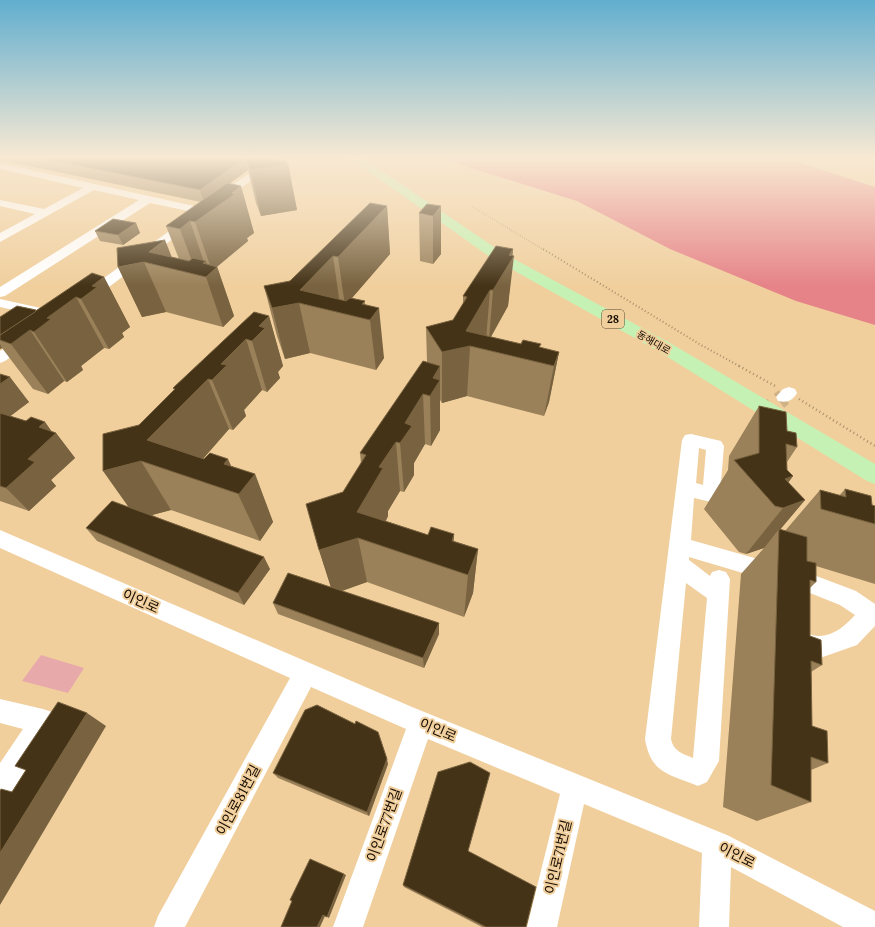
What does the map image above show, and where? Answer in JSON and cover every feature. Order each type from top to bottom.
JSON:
[{"type":"main road","name":"동해대로","points":[[417,200],[498,256],[664,347],[875,475]]},
{"type":"main road","points":[[433,200],[509,248],[875,458]]},
{"type":"street","points":[[0,238],[68,200]]},
{"type":"street","points":[[0,293],[146,200]]},
{"type":"street","points":[[154,200],[204,211]]},
{"type":"street","points":[[78,303],[219,200]]},
{"type":"street","points":[[0,203],[45,213]]},
{"type":"street","points":[[0,303],[52,315]]},
{"type":"street","points":[[0,358],[36,333]]},
{"type":"street","points":[[785,438],[790,439],[804,433]]},
{"type":"street","points":[[680,556],[718,586],[706,761],[698,772],[669,761],[660,751],[658,739],[680,556],[685,488]]},
{"type":"street","name":"이인로","points":[[0,539],[421,723],[717,845],[874,927]]},
{"type":"street","points":[[680,556],[811,584],[848,598],[874,615],[849,637],[820,647],[784,638]]},
{"type":"street","name":"이인로81번길","points":[[169,927],[306,673]]},
{"type":"street","points":[[0,787],[43,721],[3,717]]},
{"type":"street","name":"이인로77번길","points":[[348,927],[421,723]]},
{"type":"street","name":"이인로71번길","points":[[542,927],[574,786]]},
{"type":"street","points":[[714,927],[717,845]]},
{"type":"path","points":[[473,207],[701,344],[875,446]]},
{"type":"shaded area","points":[[575,200],[875,200],[875,325],[796,301],[670,249]]},
{"type":"shaded area","points":[[41,655],[84,668],[68,693],[22,681]]},
{"type":"building","points":[[203,200],[226,200],[195,222],[190,221],[180,229],[166,226]]},
{"type":"building","points":[[370,203],[387,206],[338,257],[333,256],[300,290],[346,301],[350,298],[365,301],[362,304],[379,308],[370,320],[299,303],[272,308],[264,286],[290,281]]},
{"type":"building","points":[[427,204],[441,206],[433,216],[419,213]]},
{"type":"building","points":[[113,219],[136,223],[118,235],[95,231]]},
{"type":"building","points":[[165,240],[149,252],[189,261],[193,258],[206,261],[203,263],[217,267],[206,277],[144,262],[118,267],[117,248]]},
{"type":"building","points":[[496,246],[513,249],[509,255],[514,256],[493,290],[490,290],[466,331],[521,344],[523,340],[541,344],[539,347],[559,352],[554,366],[470,346],[442,352],[426,327],[453,320],[467,297],[463,296]]},
{"type":"building","points":[[92,273],[104,277],[92,286],[97,287],[81,299],[76,297],[47,318],[51,319],[34,332],[30,330],[11,344],[0,340],[0,335]]},
{"type":"building","points":[[17,306],[36,310],[0,335],[0,317]]},
{"type":"building","points":[[254,312],[269,316],[259,326],[265,328],[252,341],[246,339],[221,364],[227,365],[212,380],[208,379],[147,440],[204,459],[210,453],[228,459],[224,464],[255,474],[239,494],[141,461],[103,471],[103,434],[139,425],[175,389],[173,388]]},
{"type":"building","points":[[423,361],[440,366],[433,378],[440,380],[430,396],[423,394],[405,423],[412,426],[400,443],[396,442],[379,467],[383,468],[357,512],[428,535],[431,527],[454,534],[452,541],[478,549],[468,575],[358,538],[319,550],[306,504],[343,492],[366,455],[360,453]]},
{"type":"building","points":[[0,374],[10,377],[0,384]]},
{"type":"building","points":[[759,406],[786,412],[787,431],[796,433],[797,447],[786,444],[787,470],[793,476],[785,479],[805,500],[783,508],[775,506],[734,460],[759,453]]},
{"type":"building","points":[[0,413],[26,421],[31,417],[45,422],[39,427],[56,433],[28,459],[35,462],[6,488],[0,486]]},
{"type":"building","points":[[845,489],[871,496],[872,505],[875,506],[875,524],[821,509],[820,490],[846,497]]},
{"type":"building","points":[[112,501],[264,557],[238,593],[86,528]]},
{"type":"building","points":[[779,529],[807,537],[807,561],[816,563],[816,582],[810,580],[810,636],[821,640],[822,665],[811,661],[812,726],[827,731],[828,763],[811,757],[811,802],[771,785]]},
{"type":"building","points":[[288,573],[439,623],[423,658],[273,603]]},
{"type":"building","points":[[58,702],[87,713],[0,853],[0,791],[1,789],[12,792],[26,770],[15,766]]},
{"type":"building","points":[[317,705],[355,724],[356,721],[378,732],[387,759],[367,812],[273,773],[305,710]]},
{"type":"building","points":[[470,762],[490,773],[468,851],[536,887],[526,927],[486,927],[403,885],[438,772]]},
{"type":"building","points":[[310,859],[344,874],[327,917],[323,915],[317,927],[281,927],[292,901],[290,900]]},
{"type":"tunnel","points":[[759,416],[784,397]]}]
